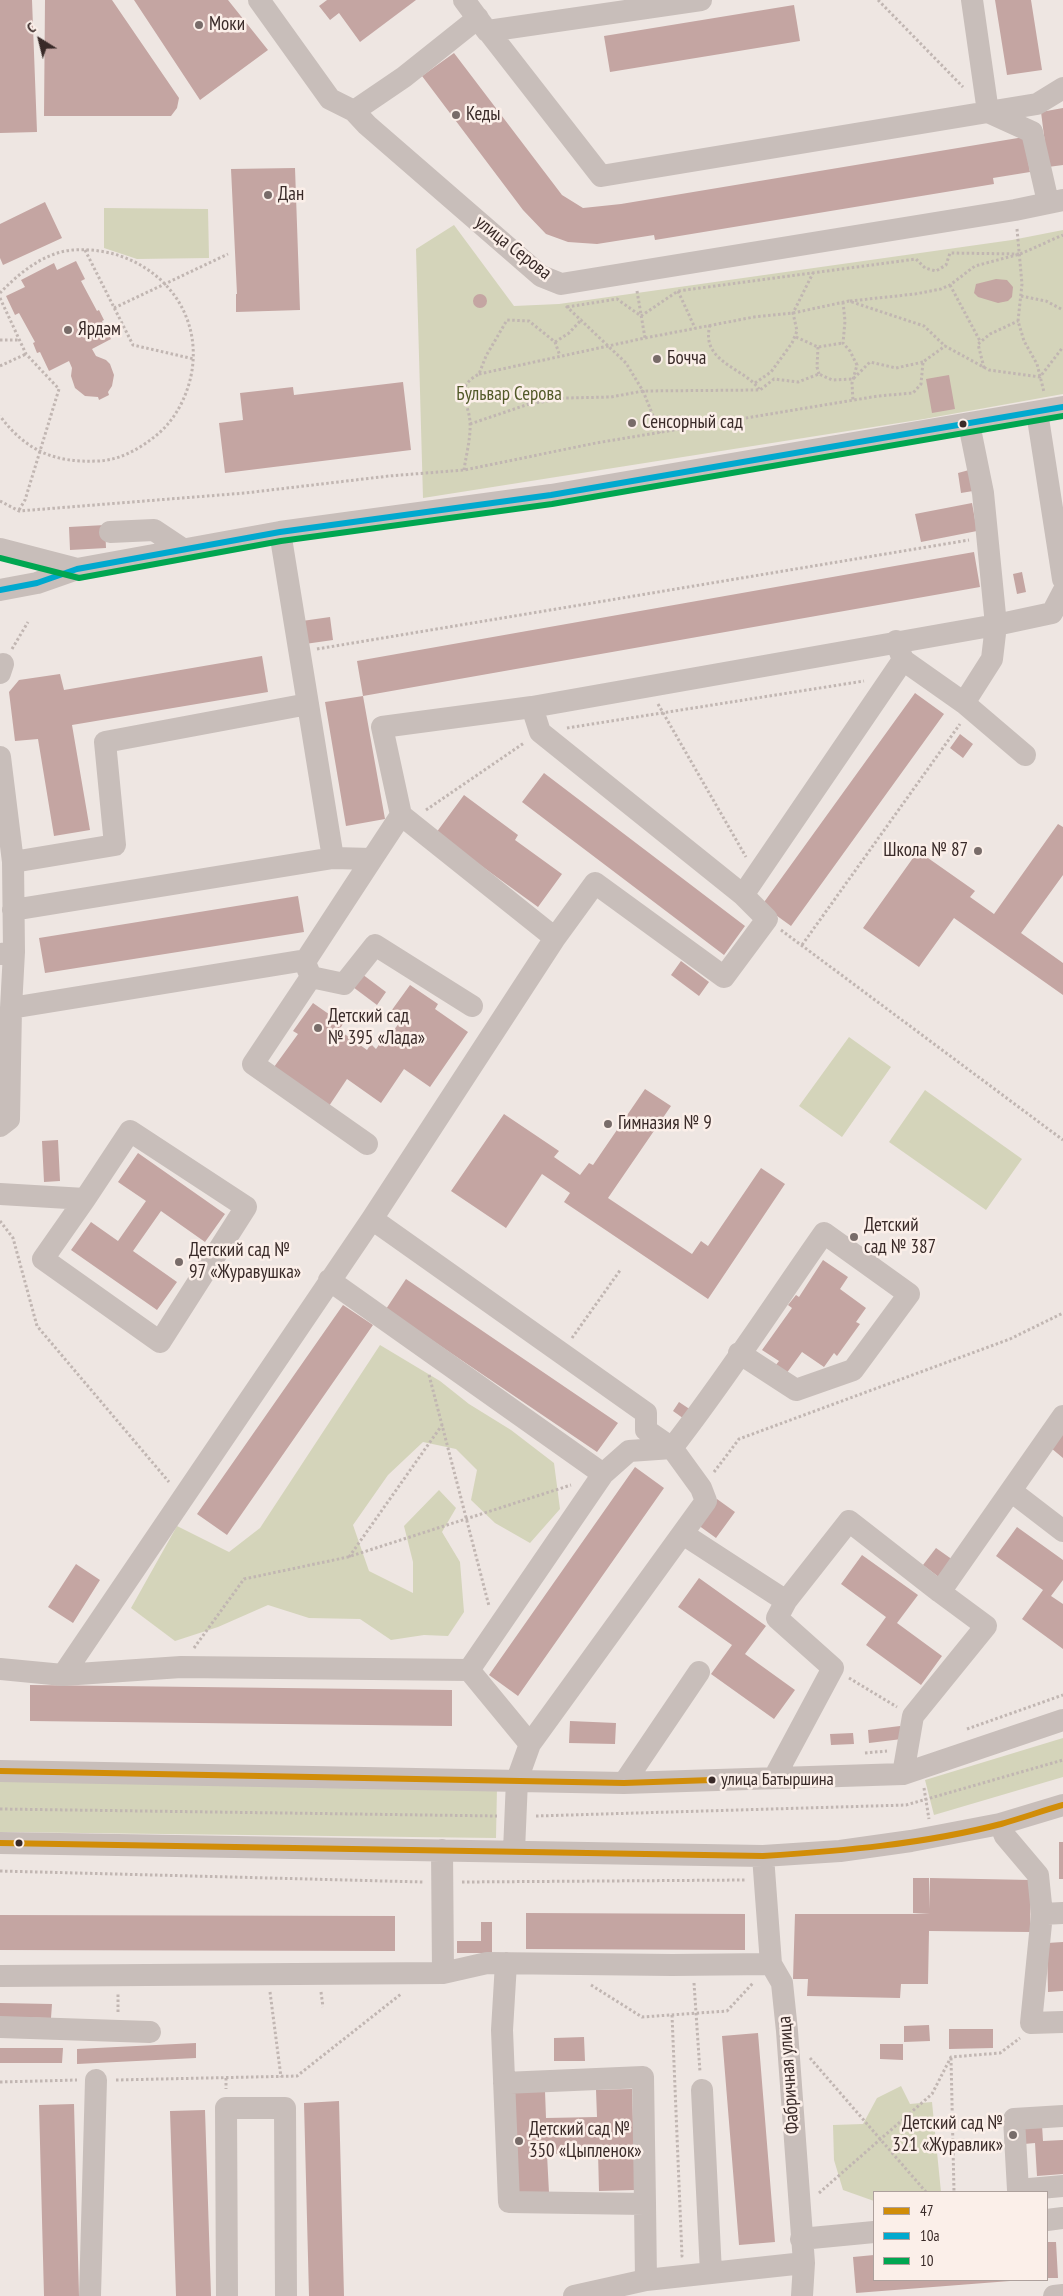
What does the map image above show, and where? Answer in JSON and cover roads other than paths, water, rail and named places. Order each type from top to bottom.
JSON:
[{"type":"street","name":"улица Серова","points":[[260,0],[330,99],[354,111],[374,131],[561,284],[635,274],[1015,210],[1055,201]]},
{"type":"street","points":[[464,0],[601,176],[1037,104],[1063,88]]},
{"type":"street","points":[[354,111],[483,25],[701,0]]},
{"type":"street","points":[[972,0],[988,112]]},
{"type":"street","points":[[988,112],[1032,132],[1055,201]]},
{"type":"street","points":[[0,590],[37,583],[77,570],[280,532],[550,494],[969,424],[1049,406],[1063,579]]},
{"type":"street","points":[[968,706],[992,659],[996,625],[983,493],[969,424]]},
{"type":"street","points":[[110,532],[154,530],[184,550]]},
{"type":"street","points":[[280,532],[333,858]]},
{"type":"street","points":[[0,549],[77,570]]},
{"type":"street","points":[[554,938],[405,818],[382,727],[532,707],[648,686],[898,659],[996,625],[1058,617],[1063,592]]},
{"type":"street","points":[[898,659],[968,706],[1025,755]]},
{"type":"street","points":[[743,895],[898,659]]},
{"type":"street","points":[[13,862],[115,845],[105,742],[308,704]]},
{"type":"street","points":[[63,1675],[372,1219],[554,938],[595,883],[724,977],[767,919],[743,895],[540,732],[532,707]]},
{"type":"street","points":[[0,757],[13,862],[14,910],[7,953],[11,1008],[9,1119],[0,1126]]},
{"type":"street","points":[[367,1144],[253,1064],[372,859],[405,818]]},
{"type":"street","points":[[14,910],[333,858],[372,859]]},
{"type":"street","points":[[11,1008],[309,968],[344,984],[375,945],[472,1006]]},
{"type":"street","points":[[130,1131],[246,1207],[160,1342],[43,1259],[85,1199],[130,1131]]},
{"type":"street","points":[[0,1194],[85,1199]]},
{"type":"street","points":[[372,1219],[646,1413],[646,1430],[672,1448],[701,1488],[706,1501],[530,1744],[517,1780],[514,1851]]},
{"type":"street","points":[[469,1670],[603,1474],[629,1451],[672,1448],[701,1411],[739,1354],[824,1233],[909,1294],[853,1370],[796,1390],[739,1354]]},
{"type":"street","points":[[329,1280],[603,1474]]},
{"type":"street","points":[[940,1592],[1063,1416]]},
{"type":"street","points":[[1010,1491],[1063,1531]]},
{"type":"street","points":[[774,1778],[833,1668],[777,1618],[786,1601],[849,1521],[986,1626],[913,1716],[903,1774]]},
{"type":"street","points":[[683,1534],[786,1601]]},
{"type":"street","points":[[0,1669],[63,1675],[181,1667],[469,1670],[530,1744]]},
{"type":"street","points":[[624,1783],[699,1672]]},
{"type":"street","points":[[0,1771],[624,1783],[903,1774],[1063,1720]]},
{"type":"street","points":[[0,1843],[763,1856],[840,1851],[932,1837],[1000,1824],[1063,1804]]},
{"type":"street","points":[[1000,1824],[1005,1836],[1038,1875],[1052,1914],[1031,2022],[1063,2022]]},
{"type":"street","points":[[435,1973],[442,1850]]},
{"type":"street","name":"Фабричная улица","points":[[763,1856],[771,1964],[782,1983],[787,2031],[804,2263],[802,2296]]},
{"type":"street","points":[[0,1976],[435,1973],[487,1963],[771,1964]]},
{"type":"street","points":[[506,1963],[502,2030],[509,2202],[645,2204]]},
{"type":"street","points":[[0,2027],[150,2032]]},
{"type":"street","points":[[504,2083],[644,2077],[646,2271]]},
{"type":"street","points":[[90,2296],[96,2080]]},
{"type":"street","points":[[702,2090],[711,2273]]},
{"type":"street","points":[[227,2296],[226,2108],[285,2108],[286,2296]]},
{"type":"street","points":[[1063,2116],[1014,2119],[1018,2190],[1063,2186]]},
{"type":"street","points":[[1048,2220],[1063,2218]]},
{"type":"street","points":[[801,2239],[873,2232]]},
{"type":"street","points":[[574,2296],[646,2271],[673,2287],[711,2273],[804,2263]]},
{"type":"street","points":[[1054,2296],[1063,2295]]},
{"type":"place","name":"Моки","points":[[199,25]]},
{"type":"place","name":"Кеды","points":[[456,115]]},
{"type":"place","name":"Дан","points":[[268,195]]},
{"type":"place","name":"Ярдәм","points":[[68,330]]},
{"type":"place","name":"Бочча","points":[[657,359]]},
{"type":"place","name":"Сенсорный сад","points":[[632,423]]},
{"type":"place","name":"Школа № 87","points":[[978,851]]},
{"type":"place","name":"Детский сад № 395 «Лада»","points":[[318,1028]]},
{"type":"place","name":"Гимназия № 9","points":[[608,1124]]},
{"type":"place","name":"Детский сад № 387","points":[[854,1237]]},
{"type":"place","name":"Детский сад № 97 «Журавушка»","points":[[179,1262]]},
{"type":"place","name":"улица Батыршина","points":[[712,1780]]},
{"type":"place","name":"Детский сад № 321 «Журавлик»","points":[[1013,2135]]},
{"type":"place","name":"Детский сад № 350 «Цыпленок»","points":[[519,2141]]},
{"type":"park label","name":"Бульвар Серова","points":[[509,395]]}]
